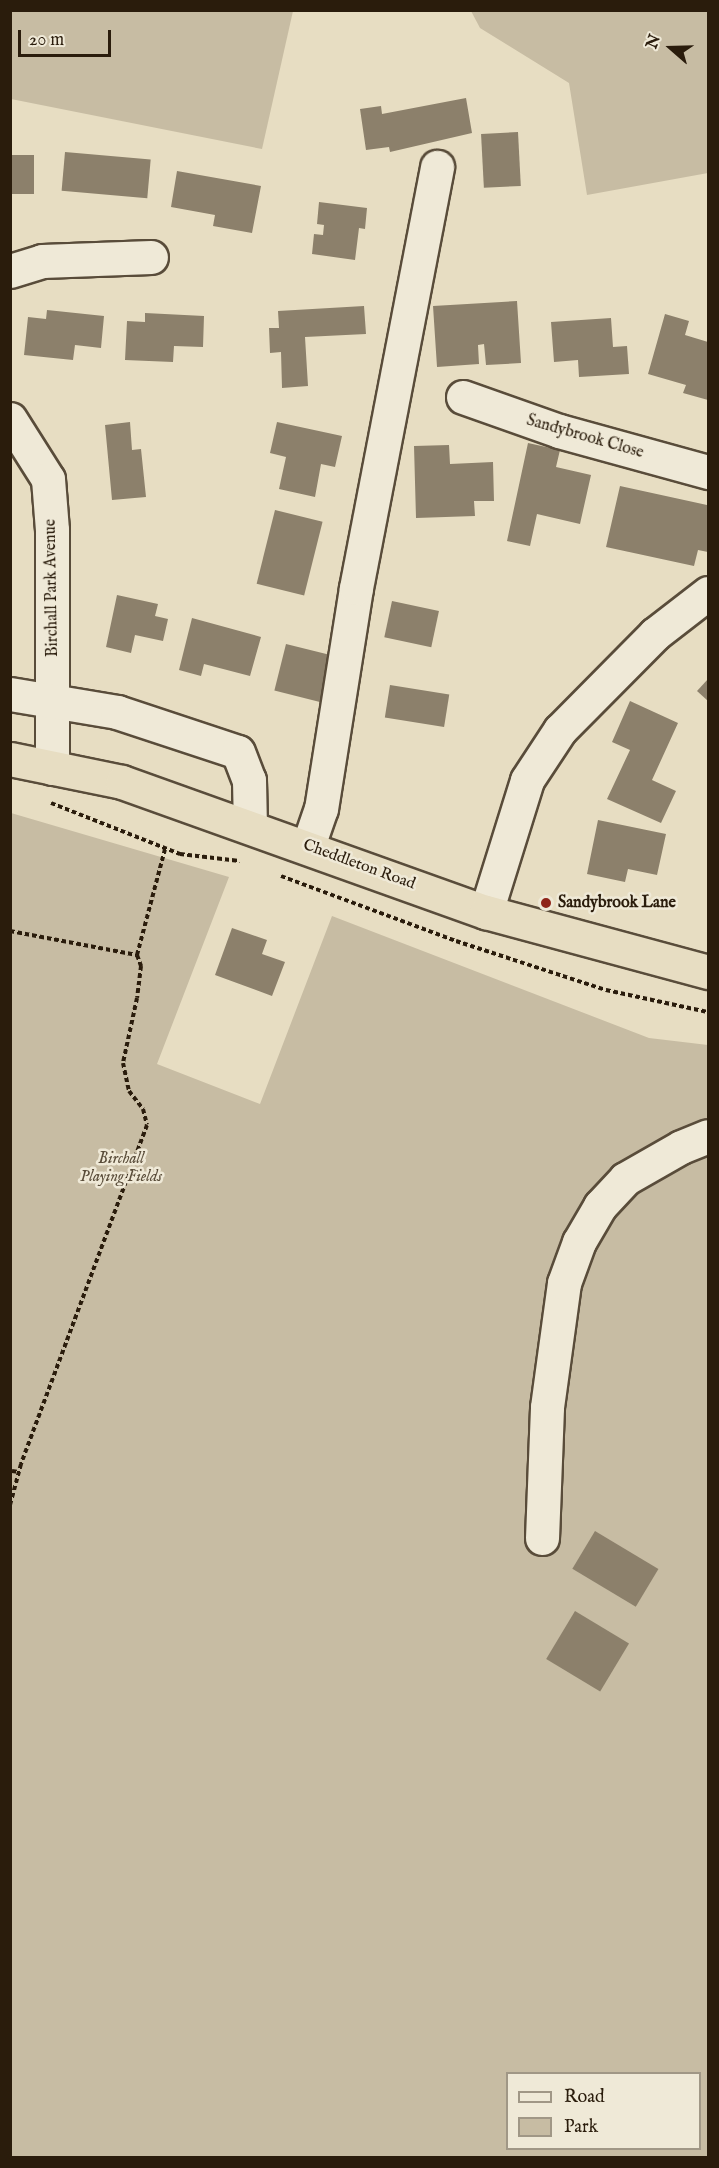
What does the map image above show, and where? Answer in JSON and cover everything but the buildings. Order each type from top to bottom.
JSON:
[{"type":"highway","name":"Cheddleton Road","points":[[10,759],[122,782],[308,846],[486,912],[708,972]]},
{"type":"street","points":[[308,846],[321,808],[356,588],[437,167]]},
{"type":"street","points":[[10,271],[42,261],[151,257]]},
{"type":"street","name":"Sandybrook Close","points":[[463,397],[559,431],[708,472]]},
{"type":"street","name":"Birchall Park Avenue","points":[[10,419],[48,479],[52,530],[52,768]]},
{"type":"street","points":[[486,912],[527,780],[560,730],[655,634],[708,593]]},
{"type":"street","points":[[10,694],[117,712],[238,752],[249,780],[250,826]]},
{"type":"street","points":[[542,1538],[547,1407],[564,1283],[579,1242],[600,1206],[626,1179],[681,1147],[708,1136]]},
{"type":"path","points":[[45,800],[165,849],[251,865]]},
{"type":"path","points":[[10,1505],[19,1472],[147,1125],[143,1109],[129,1091],[123,1063],[137,999],[141,966],[137,955],[165,849]]},
{"type":"path","points":[[272,873],[456,941],[606,990],[708,1012]]},
{"type":"path","points":[[10,932],[137,955]]},
{"type":"path","points":[[12,1471],[19,1472]]},
{"type":"green space","points":[[10,11],[293,11],[262,149],[11,99]]},
{"type":"green space","points":[[471,11],[708,11],[708,173],[587,195],[569,83],[480,28]]},
{"type":"green space","name":"Birchall Playing Fields","points":[[11,813],[229,877],[157,1064],[260,1104],[332,916],[649,1038],[708,1045],[708,2157],[11,2157]]},
{"type":"place","name":"Sandybrook Lane","points":[[546,903]]}]
